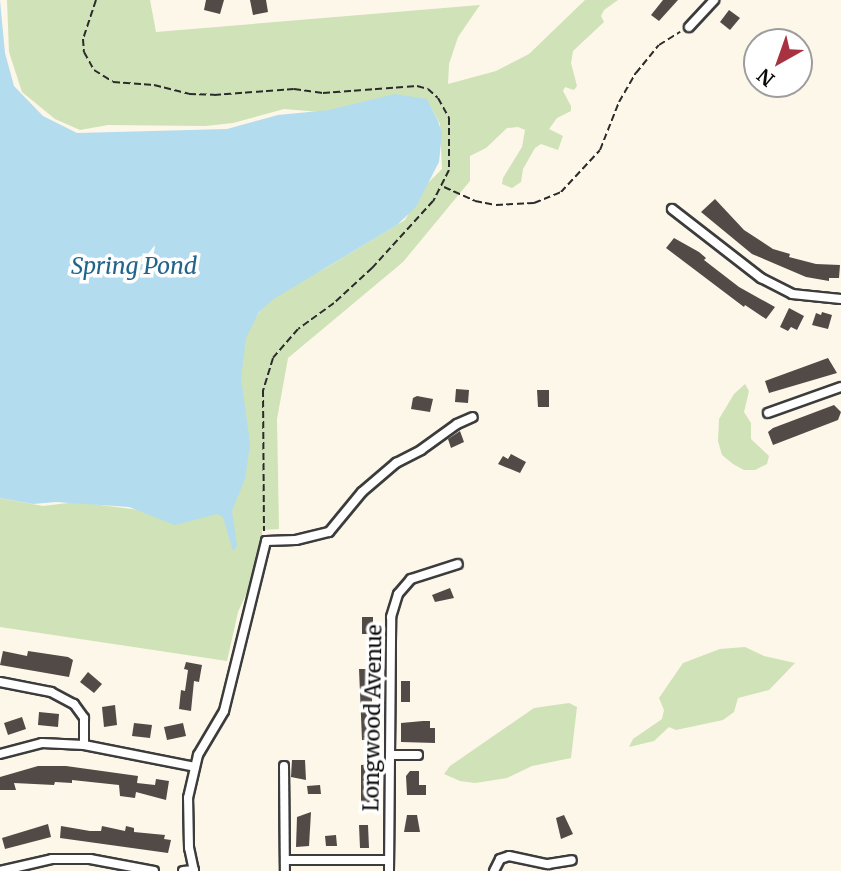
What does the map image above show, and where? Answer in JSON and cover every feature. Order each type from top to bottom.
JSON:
[{"type":"street","points":[[689,27],[714,0]]},
{"type":"street","points":[[672,209],[761,278],[792,294],[841,299]]},
{"type":"street","points":[[768,413],[841,387]]},
{"type":"street","points":[[183,871],[194,871],[188,848],[188,798],[198,755],[224,711],[266,541],[296,540],[329,532],[362,492],[396,463],[430,445],[457,424],[474,417]]},
{"type":"street","name":"Longwood Avenue","points":[[389,871],[389,636],[395,603],[398,594],[411,579],[458,564]]},
{"type":"street","points":[[0,682],[51,692],[74,704],[83,719],[84,745]]},
{"type":"street","points":[[0,754],[42,743],[84,745],[195,767]]},
{"type":"street","points":[[390,755],[418,755]]},
{"type":"street","points":[[284,766],[285,871]]},
{"type":"street","points":[[494,871],[498,862],[509,856],[548,863],[572,860]]},
{"type":"street","points":[[0,871],[52,859],[78,859],[155,871]]},
{"type":"street","points":[[285,860],[389,860]]},
{"type":"path","points":[[96,0],[83,39],[84,52],[94,70],[113,82],[154,85],[189,94],[214,96],[294,89],[323,93],[412,86],[428,89],[446,110],[450,124],[449,170],[443,187],[427,209],[379,262],[334,303],[298,329],[273,358],[265,376],[262,409],[265,473],[262,512],[266,541]]},
{"type":"path","points":[[443,187],[474,201],[496,205],[534,203],[561,192],[600,150],[619,102],[646,60],[664,40],[689,27]]},
{"type":"green space","points":[[7,0],[150,0],[156,32],[480,5],[458,37],[449,64],[448,84],[496,71],[529,54],[585,0],[618,0],[604,10],[601,16],[604,22],[573,51],[571,63],[577,86],[574,90],[565,87],[563,91],[571,111],[557,118],[549,129],[563,136],[558,150],[541,144],[535,148],[523,169],[521,182],[512,188],[502,184],[503,178],[522,147],[525,130],[518,127],[507,128],[486,148],[470,156],[470,181],[403,262],[288,358],[277,419],[279,529],[262,530],[263,557],[238,612],[227,661],[0,627],[0,498],[43,506],[76,502],[148,511],[230,358],[264,305],[291,286],[405,220],[424,187],[442,169],[440,124],[428,102],[321,112],[284,109],[233,123],[205,126],[108,125],[80,130],[55,119],[22,92],[9,52]]},
{"type":"green space","points":[[745,384],[749,391],[744,412],[751,423],[751,439],[769,456],[767,464],[755,470],[744,470],[733,464],[722,455],[718,441],[719,419],[734,394]]},
{"type":"green space","points":[[745,647],[764,656],[795,663],[769,690],[738,698],[734,712],[723,720],[676,730],[669,727],[654,741],[629,747],[633,739],[662,719],[664,710],[659,698],[683,663],[720,649]]},
{"type":"green space","points":[[569,703],[577,707],[571,758],[532,766],[507,778],[475,783],[460,781],[444,774],[450,766],[534,708]]},
{"type":"water","name":"Spring Pond","points":[[0,0],[5,53],[14,86],[43,116],[77,133],[227,129],[278,115],[329,110],[395,94],[427,99],[438,121],[442,133],[439,162],[416,207],[397,225],[272,300],[259,312],[246,338],[241,378],[250,444],[245,479],[232,511],[237,546],[233,551],[223,517],[217,514],[175,525],[129,507],[56,502],[33,504],[0,498]]},
{"type":"building","points":[[206,0],[224,0],[220,14],[204,10]]},
{"type":"building","points":[[250,0],[266,0],[268,12],[253,15]]},
{"type":"building","points":[[663,0],[678,0],[659,21],[651,15]]},
{"type":"building","points":[[729,10],[740,18],[730,30],[720,22]]},
{"type":"building","points":[[715,199],[744,230],[773,249],[790,254],[789,257],[816,264],[840,265],[839,278],[829,278],[829,281],[806,277],[752,254],[701,212]]},
{"type":"building","points":[[674,238],[699,252],[706,258],[704,260],[739,287],[775,307],[766,319],[745,305],[744,307],[666,248]]},
{"type":"building","points":[[789,308],[804,316],[797,330],[791,327],[788,331],[780,327]]},
{"type":"building","points":[[822,312],[832,315],[828,329],[812,325],[816,313],[821,315]]},
{"type":"building","points":[[828,358],[837,373],[769,393],[765,381]]},
{"type":"building","points":[[456,389],[469,390],[468,403],[455,402]]},
{"type":"building","points":[[537,390],[549,390],[549,407],[538,407]]},
{"type":"building","points":[[417,396],[433,399],[430,412],[411,409],[413,398]]},
{"type":"building","points":[[834,405],[841,412],[838,420],[773,445],[768,432],[773,428]]},
{"type":"building","points":[[460,431],[464,442],[451,448],[448,439]]},
{"type":"building","points":[[511,454],[526,462],[520,473],[498,464],[503,456],[508,459]]},
{"type":"building","points":[[450,588],[454,598],[435,602],[432,595]]},
{"type":"building","points":[[362,617],[373,617],[373,634],[362,634]]},
{"type":"building","points":[[3,651],[27,656],[28,651],[68,657],[73,660],[69,677],[0,665]]},
{"type":"building","points":[[186,662],[202,665],[199,682],[194,681],[191,711],[179,709],[181,690],[185,691],[188,670],[184,669]]},
{"type":"building","points":[[359,669],[372,669],[372,740],[362,740]]},
{"type":"building","points":[[88,672],[102,684],[94,693],[80,682]]},
{"type":"building","points":[[401,681],[410,681],[410,702],[401,702]]},
{"type":"building","points":[[115,705],[117,725],[104,727],[102,707]]},
{"type":"building","points":[[39,712],[59,714],[58,727],[38,725]]},
{"type":"building","points":[[22,717],[26,729],[8,735],[4,723]]},
{"type":"building","points":[[430,721],[430,728],[435,728],[435,743],[401,742],[401,723]]},
{"type":"building","points":[[134,723],[152,725],[150,738],[132,736]]},
{"type":"building","points":[[183,723],[186,736],[167,740],[164,727]]},
{"type":"building","points":[[292,760],[305,760],[306,780],[291,777]]},
{"type":"building","points":[[361,765],[378,765],[379,776],[371,778],[374,802],[361,803]]},
{"type":"building","points":[[38,766],[66,766],[138,776],[137,783],[155,785],[156,779],[169,781],[166,800],[136,792],[135,798],[120,796],[119,785],[72,780],[72,783],[55,782],[54,785],[14,783],[16,790],[0,790],[0,777]]},
{"type":"building","points":[[410,771],[419,771],[419,785],[426,785],[426,795],[407,795],[406,776]]},
{"type":"building","points":[[320,785],[321,794],[308,794],[307,786]]},
{"type":"building","points":[[311,812],[309,846],[296,847],[297,817]]},
{"type":"building","points":[[407,815],[417,815],[420,832],[404,832]]},
{"type":"building","points":[[564,815],[573,834],[561,839],[556,818]]},
{"type":"building","points":[[48,824],[51,837],[5,849],[2,838]]},
{"type":"building","points":[[359,825],[368,825],[369,848],[360,848]]},
{"type":"building","points":[[61,826],[101,831],[102,826],[125,831],[126,826],[134,828],[134,832],[165,835],[164,839],[171,840],[168,853],[60,838]]},
{"type":"building","points":[[336,835],[337,846],[326,846],[325,836]]}]
